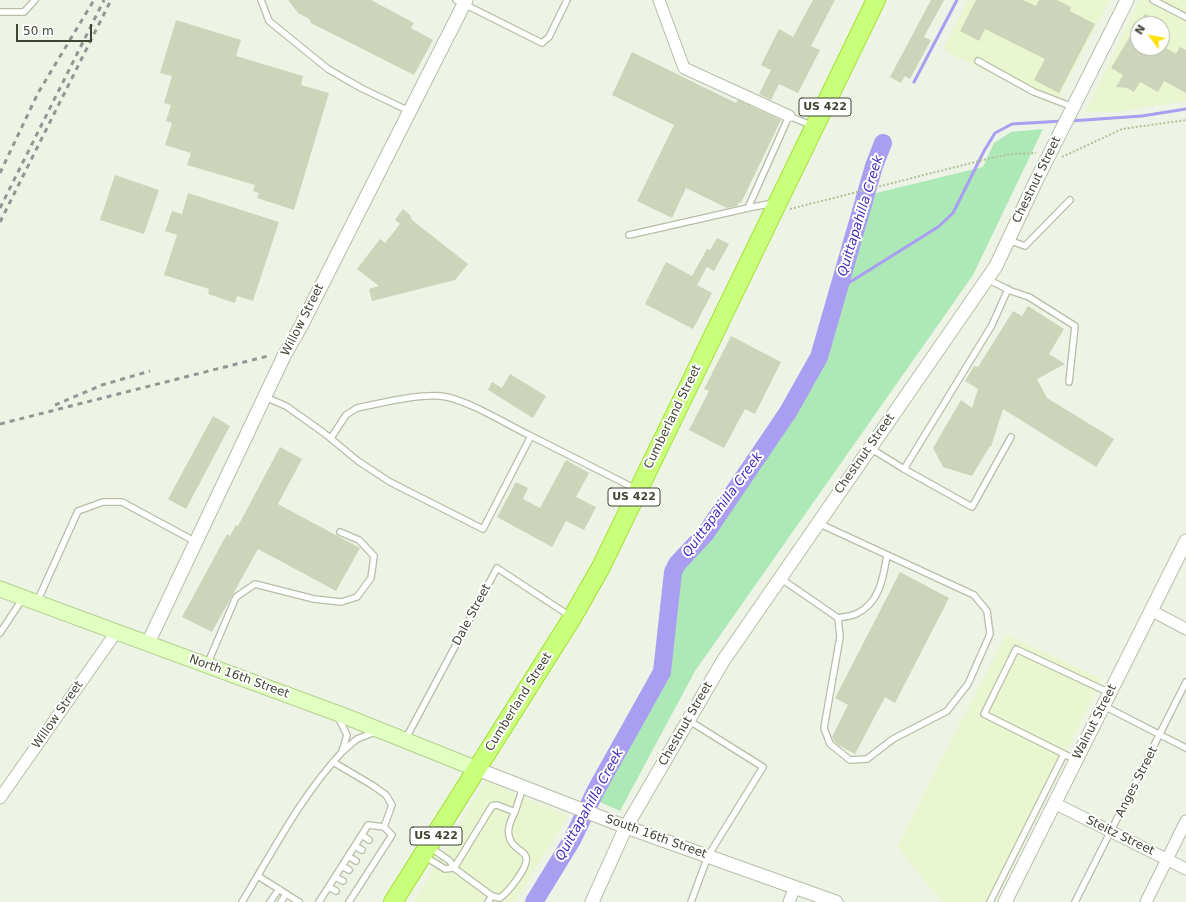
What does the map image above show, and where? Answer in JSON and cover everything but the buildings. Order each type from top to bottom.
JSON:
[{"type":"highway","name":"Cumberland Street","points":[[393,902],[572,618],[601,567],[876,0]]},
{"type":"main road","name":"North 16th Street","points":[[0,589],[379,730],[477,769]]},
{"type":"street","points":[[659,0],[684,68],[789,116]]},
{"type":"street","name":"Chestnut Street","points":[[592,902],[626,827],[723,661],[996,266],[1062,128],[1127,0]]},
{"type":"street","name":"Willow Street","points":[[148,643],[265,396],[409,111],[462,1]]},
{"type":"street","name":"Walnut Street","points":[[1008,901],[1054,803],[1186,542]]},
{"type":"street","points":[[1152,611],[1186,629]]},
{"type":"street","name":"Willow Street","points":[[0,798],[117,632]]},
{"type":"street","name":"South 16th Street","points":[[477,769],[626,827],[836,902]]},
{"type":"street","name":"Steitz Street","points":[[1054,803],[1186,869]]},
{"type":"street","points":[[1146,902],[1186,821]]},
{"type":"street","points":[[789,902],[795,887]]},
{"type":"lane","points":[[0,12],[24,12],[35,0]]},
{"type":"lane","points":[[261,0],[269,21],[328,69],[361,88],[409,111]]},
{"type":"lane","points":[[462,1],[542,43],[549,37],[567,0]]},
{"type":"lane","points":[[1153,0],[1186,17]]},
{"type":"lane","points":[[978,61],[1034,92],[1071,110]]},
{"type":"lane","points":[[748,208],[789,116],[815,127]]},
{"type":"lane","points":[[1008,240],[1025,246],[1070,200]]},
{"type":"lane","points":[[629,235],[748,208],[774,208]]},
{"type":"lane","points":[[987,279],[1029,297],[1074,326],[1069,382]]},
{"type":"lane","points":[[904,469],[992,325],[1008,289]]},
{"type":"lane","points":[[330,438],[341,421],[357,408],[433,395],[462,402],[638,490]]},
{"type":"lane","points":[[265,396],[286,406],[330,438],[358,461],[390,482],[483,529],[531,436]]},
{"type":"lane","points":[[869,448],[972,507],[1011,437]]},
{"type":"lane","points":[[0,632],[30,600],[78,511],[103,502],[122,502],[196,542]]},
{"type":"lane","points":[[818,523],[974,595],[987,611],[990,634],[968,684],[947,710],[893,739],[867,759],[850,760],[830,744],[824,728],[840,637],[838,618]]},
{"type":"lane","points":[[206,665],[236,597],[255,584],[314,599],[341,602],[357,598],[371,578],[374,556],[359,540],[340,532]]},
{"type":"lane","points":[[780,578],[838,618],[856,614],[871,603],[882,583],[887,555]]},
{"type":"lane","name":"Dale Street","points":[[405,740],[497,568],[572,618]]},
{"type":"lane","points":[[1076,760],[984,714],[1016,649],[1110,693]]},
{"type":"lane","name":"Anges Street","points":[[1075,902],[1161,735],[1186,682]]},
{"type":"lane","points":[[1104,706],[1186,748]]},
{"type":"lane","points":[[336,714],[346,730],[347,735],[342,752]]},
{"type":"lane","points":[[688,720],[763,767],[708,856],[691,902]]},
{"type":"lane","points":[[242,902],[322,774],[342,752],[358,739],[379,730]]},
{"type":"lane","points":[[990,902],[1064,754]]},
{"type":"lane","points":[[333,762],[386,795],[392,805],[384,827]]},
{"type":"lane","points":[[426,851],[450,861],[454,868],[492,896],[500,898],[507,893],[526,863],[525,854],[509,840],[508,832],[524,787]]},
{"type":"lane","points":[[454,868],[492,806],[497,805],[515,812]]},
{"type":"lane","points":[[319,902],[368,825],[384,827],[392,835],[381,847],[354,888],[348,900]]},
{"type":"lane","points":[[362,835],[370,840]]},
{"type":"lane","points":[[355,846],[362,850]]},
{"type":"lane","points":[[426,851],[445,869],[454,868]]},
{"type":"lane","points":[[348,856],[356,861]]},
{"type":"lane","points":[[342,866],[349,870]]},
{"type":"lane","points":[[258,876],[286,894],[292,900],[299,902]]},
{"type":"lane","points":[[335,877],[343,881]]},
{"type":"lane","points":[[329,887],[336,891]]},
{"type":"lane","points":[[270,902],[278,889]]},
{"type":"lane","points":[[281,902],[286,894]]},
{"type":"lane","points":[[488,902],[492,896]]},
{"type":"path","points":[[1062,157],[1122,130],[1186,120]]},
{"type":"path","points":[[774,208],[852,194],[991,158],[1012,154],[1036,153]]},
{"type":"shaded area","points":[[968,0],[1110,0],[1055,105],[943,50]]},
{"type":"shaded area","points":[[1139,0],[1186,0],[1186,101],[1116,112],[1086,112],[1130,19],[1130,56],[1170,56],[1170,16],[1131,16]]},
{"type":"shaded area","points":[[1006,634],[1102,679],[993,902],[942,902],[897,847]]},
{"type":"shaded area","points":[[485,781],[568,816],[515,902],[414,902]]},
{"type":"green space","points":[[1043,129],[973,275],[695,671],[620,811],[598,801],[668,674],[677,580],[680,570],[711,535],[796,410],[823,359],[872,194],[983,167],[994,143],[1011,132]]},
{"type":"waterway","name":"Quittapahilla Creek","points":[[914,82],[957,0]]},
{"type":"waterway","points":[[1070,121],[1142,116],[1186,109]]},
{"type":"waterway","points":[[839,289],[938,227],[953,213],[984,151],[995,133],[1012,124],[1063,121]]},
{"type":"waterway","name":"Quittapahilla Creek","points":[[534,902],[572,840],[596,790],[662,672],[673,572],[677,564],[706,533],[788,412],[819,357],[874,166],[883,143]]},
{"type":"railway","points":[[0,173],[38,93],[94,0]]},
{"type":"railway","points":[[0,208],[104,0]]},
{"type":"railway","points":[[0,222],[111,0]]},
{"type":"railway","points":[[0,424],[268,356]]},
{"type":"railway","points":[[55,405],[102,385],[150,371]]}]
